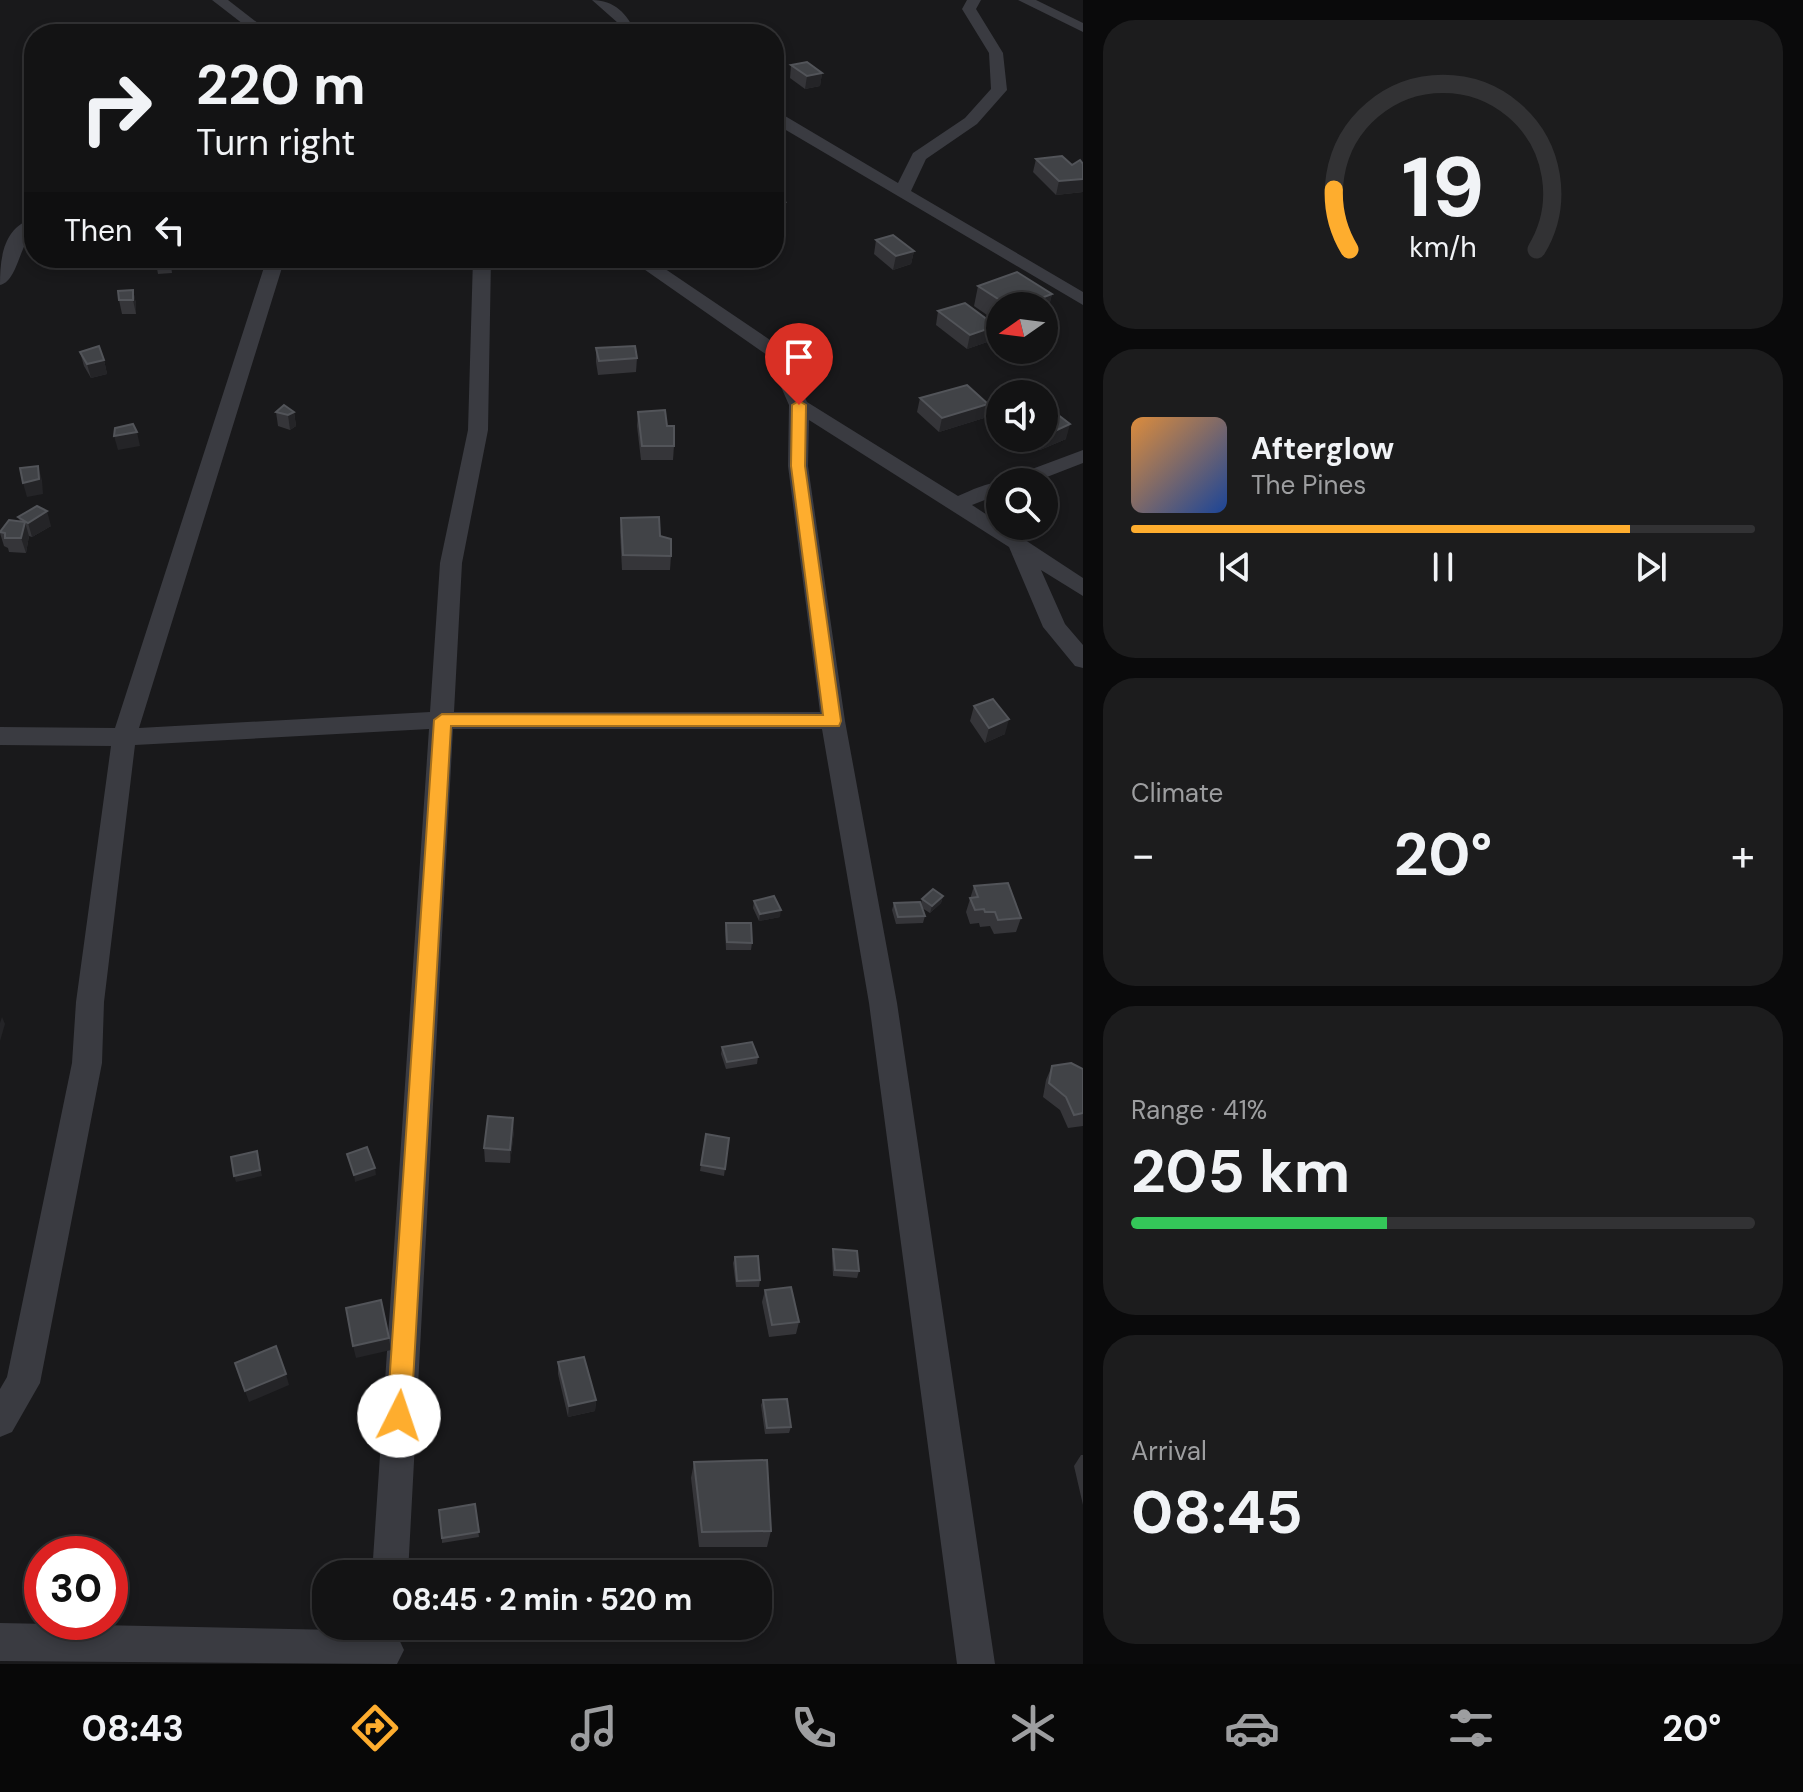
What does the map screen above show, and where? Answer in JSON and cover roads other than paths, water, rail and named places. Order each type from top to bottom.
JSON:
[{"type":"street","points":[[219,0],[251,24]]},
{"type":"street","points":[[599,0],[625,24]]},
{"type":"street","points":[[902,193],[919,156],[971,121],[999,90],[996,53],[969,9],[974,0]]},
{"type":"street","points":[[1025,0],[1083,28]]},
{"type":"street","points":[[784,122],[1083,300]]},
{"type":"street","points":[[0,280],[17,237],[24,231]]},
{"type":"street","points":[[0,1420],[23,1383],[87,1063],[90,1002],[124,737],[273,268]]},
{"type":"street","points":[[391,1560],[451,563],[478,430],[482,268]]},
{"type":"street","points":[[652,268],[775,352],[799,405],[798,466],[833,721],[883,1003],[976,1664]]},
{"type":"street","points":[[799,405],[1019,544],[1083,589]]},
{"type":"street","points":[[1052,468],[1083,456]]},
{"type":"street","points":[[956,504],[986,492]]},
{"type":"street","points":[[1019,544],[1055,627],[1083,660]]},
{"type":"street","points":[[0,736],[124,737],[442,720],[833,721]]},
{"type":"street","points":[[0,1642],[385,1647]]}]
